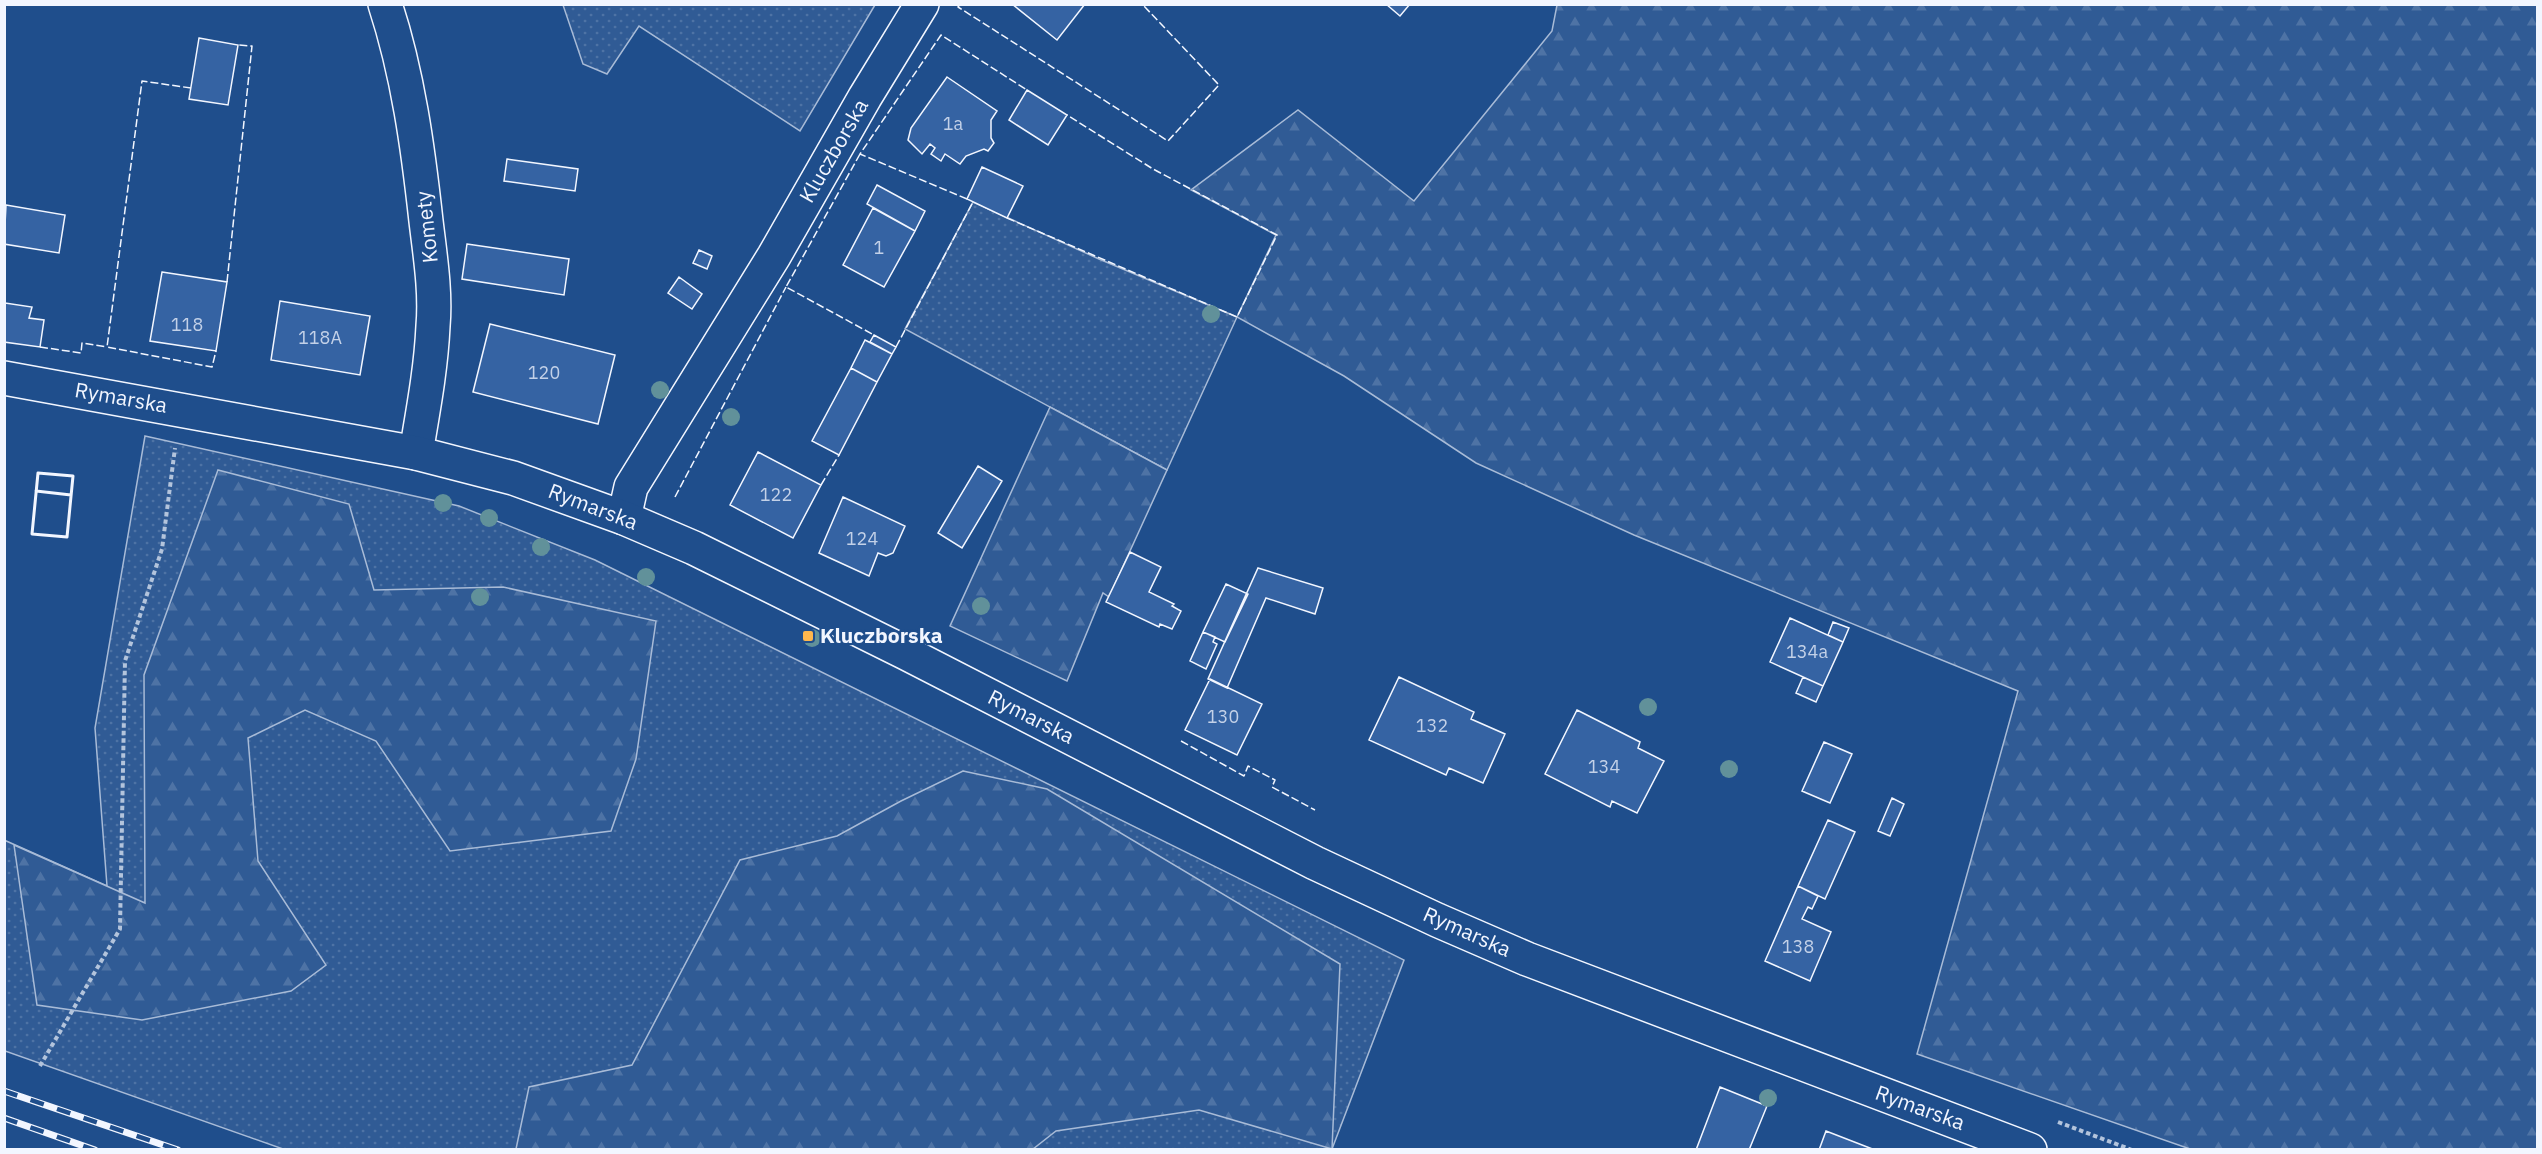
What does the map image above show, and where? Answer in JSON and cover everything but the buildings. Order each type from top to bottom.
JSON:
[{"type":"main road","name":"Komety","points":[[385,4],[396,38],[407,90],[421,176],[432,273],[434,324],[429,373],[416,453]]},
{"type":"main road","name":"Kluczborska","points":[[624,518],[631,487],[774,256],[865,97],[922,4]]},
{"type":"main road","name":"Rymarska","points":[[4,378],[180,408],[416,453],[513,478],[624,518],[694,549],[906,653],[1315,863],[1437,920],[1527,959],[2030,1149]]},
{"type":"path","points":[[40,1066],[120,929],[125,661],[162,549],[180,408]]},
{"type":"path","points":[[2055,1121],[2132,1149]]},
{"type":"green space","points":[[563,4],[875,5],[800,131],[639,26],[607,74],[583,64]]},
{"type":"green space","points":[[1557,5],[2537,5],[2537,1149],[2190,1149],[1917,1054],[2018,691],[1634,535],[1476,463],[1344,376],[1237,317],[1276,235],[1191,190],[1298,110],[1414,201],[1552,31]]},
{"type":"green space","points":[[973,202],[1099,259],[1237,317],[1167,470],[905,329]]},
{"type":"green space","points":[[1050,407],[1167,470],[1109,597],[1103,593],[1067,681],[950,626]]},
{"type":"green space","points":[[145,436],[459,506],[595,560],[1404,960],[1332,1149],[283,1149],[5,1051],[4,840],[107,886],[95,728]]},
{"type":"green space","points":[[218,470],[349,504],[374,590],[503,587],[656,621],[636,759],[611,831],[450,851],[376,741],[305,710],[248,738],[258,861],[326,965],[291,991],[142,1020],[37,1005],[14,845],[145,903],[144,675]]},
{"type":"green space","points":[[963,771],[1047,789],[1340,964],[1332,1149],[1199,1110],[1056,1131],[1033,1149],[516,1149],[529,1087],[632,1065],[740,860],[837,836]]},
{"type":"railway","points":[[4,1091],[178,1150]]},
{"type":"railway","points":[[4,1118],[95,1150]]},
{"type":"fence","points":[[960,4],[958,7],[1168,141],[1219,85],[1142,4]]},
{"type":"fence","points":[[967,199],[860,154],[941,35],[1027,90]]},
{"type":"fence","points":[[227,282],[252,46],[238,45]]},
{"type":"fence","points":[[191,88],[142,81],[107,347],[212,367],[216,351]]},
{"type":"fence","points":[[1007,218],[1237,317],[1277,235],[1153,169],[1067,115]]},
{"type":"fence","points":[[860,154],[786,287],[874,335]]},
{"type":"fence","points":[[896,347],[973,202]]},
{"type":"fence","points":[[675,497],[786,287]]},
{"type":"fence","points":[[40,347],[81,353],[82,343],[107,347]]},
{"type":"fence","points":[[821,485],[839,455]]},
{"type":"fence","points":[[1181,741],[1244,776],[1248,766],[1275,780],[1272,787],[1315,810]]},
{"type":"wall","points":[[38,473],[73,476],[67,537],[32,534],[38,473]]},
{"type":"wall","points":[[36,491],[71,495]]},
{"type":"place","name":"Kluczborska","points":[[808,636]]}]
